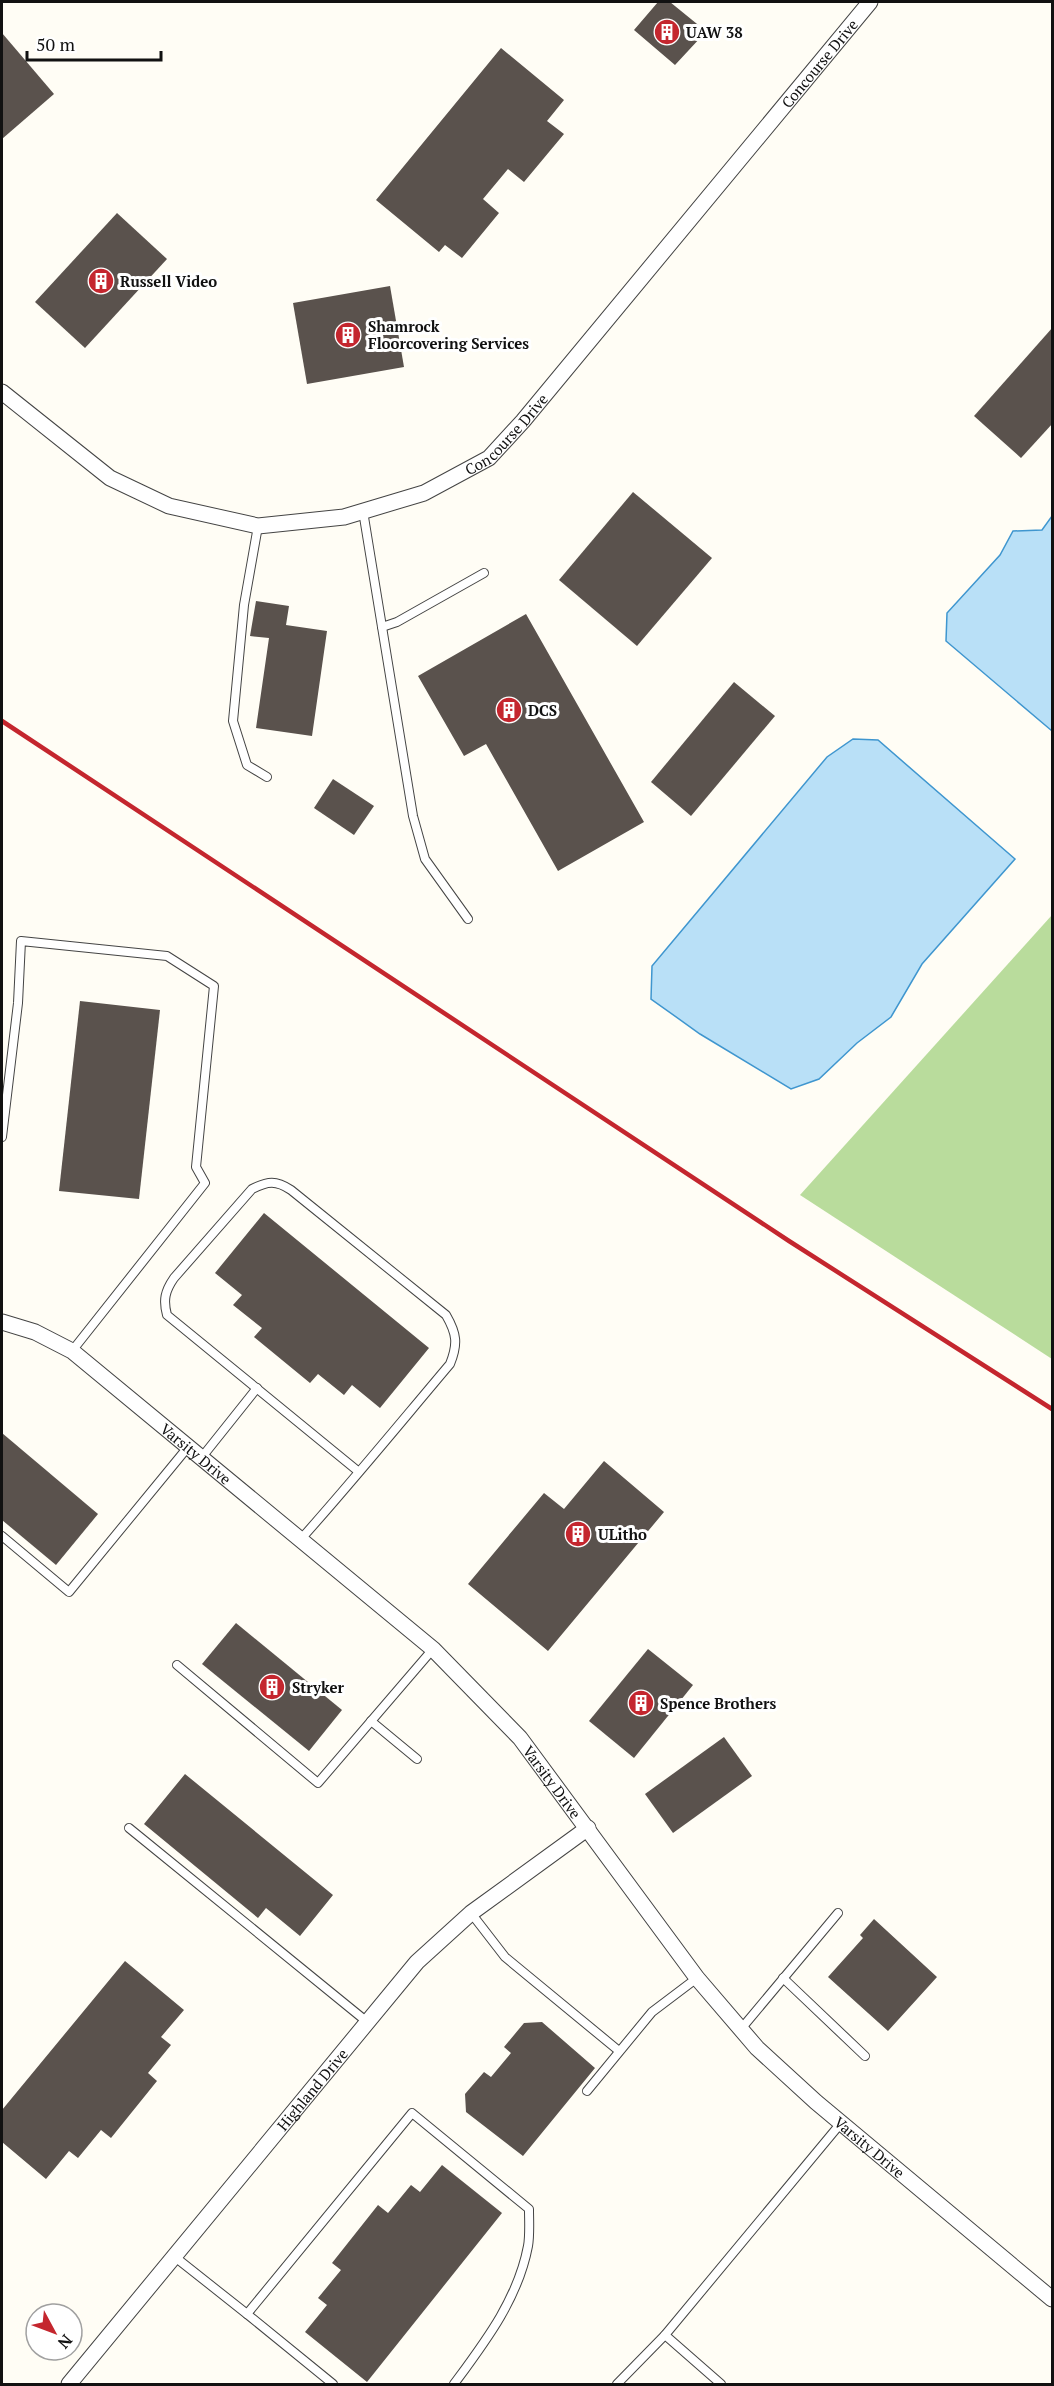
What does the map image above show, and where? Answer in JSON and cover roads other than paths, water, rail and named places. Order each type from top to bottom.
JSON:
[{"type":"street","name":"Concourse Drive","points":[[2,393],[110,478],[169,506],[258,526],[344,517],[424,493],[489,458],[550,391],[870,2]]},
{"type":"street","name":"Varsity Drive","points":[[2,1322],[35,1332],[72,1351],[433,1649],[520,1738],[697,1978],[757,2048],[841,2123],[1053,2299]]},
{"type":"street","name":"Highland Drive","points":[[69,2385],[366,2021],[417,1962],[471,1914],[588,1828]]},
{"type":"lane","points":[[363,511],[412,816],[425,859],[468,919]]},
{"type":"lane","points":[[258,526],[244,605],[233,721],[247,765],[267,777]]},
{"type":"lane","points":[[382,627],[397,622],[484,573]]},
{"type":"lane","points":[[2,1137],[18,1003],[21,941],[167,956],[214,986],[196,1167],[205,1183],[72,1351]]},
{"type":"lane","points":[[301,1539],[359,1472],[450,1364],[457,1345],[455,1331],[446,1315],[279,1182],[266,1182],[252,1189],[166,1290],[164,1304],[167,1315],[359,1472]]},
{"type":"lane","points":[[202,1457],[257,1388]]},
{"type":"lane","points":[[2,1536],[69,1592],[188,1447]]},
{"type":"lane","points":[[177,1665],[318,1783],[433,1649]]},
{"type":"lane","points":[[371,1721],[417,1759]]},
{"type":"lane","points":[[129,1828],[366,2021]]},
{"type":"lane","points":[[741,2029],[838,1913]]},
{"type":"lane","points":[[471,1914],[506,1957],[619,2051]]},
{"type":"lane","points":[[587,2091],[651,2012],[697,1978]]},
{"type":"lane","points":[[783,1978],[865,2056]]},
{"type":"lane","points":[[247,2314],[412,2113],[529,2209],[528,2246],[515,2288],[492,2332],[454,2385]]},
{"type":"lane","points":[[616,2385],[664,2335],[841,2123]]},
{"type":"lane","points":[[175,2257],[333,2385]]},
{"type":"lane","points":[[664,2335],[721,2385]]},
{"type":"water","points":[[1052,516],[1052,731],[946,641],[947,613],[1000,555],[1013,531],[1042,530]]},
{"type":"water","points":[[853,739],[878,740],[1015,859],[922,964],[891,1017],[857,1043],[819,1079],[791,1089],[700,1034],[651,999],[652,966],[827,757]]},
{"type":"railway","points":[[2,721],[789,1241],[1052,1409]]},
{"type":"place","name":"UAW 38","points":[[667,32]]},
{"type":"place","name":"Russell Video","points":[[101,281]]},
{"type":"place","name":"Shamrock Floorcovering Services","points":[[348,335]]},
{"type":"place","name":"DCS","points":[[509,710]]},
{"type":"place","name":"ULitho","points":[[578,1534]]},
{"type":"place","name":"Stryker","points":[[272,1687]]},
{"type":"place","name":"Spence Brothers","points":[[641,1703]]}]
